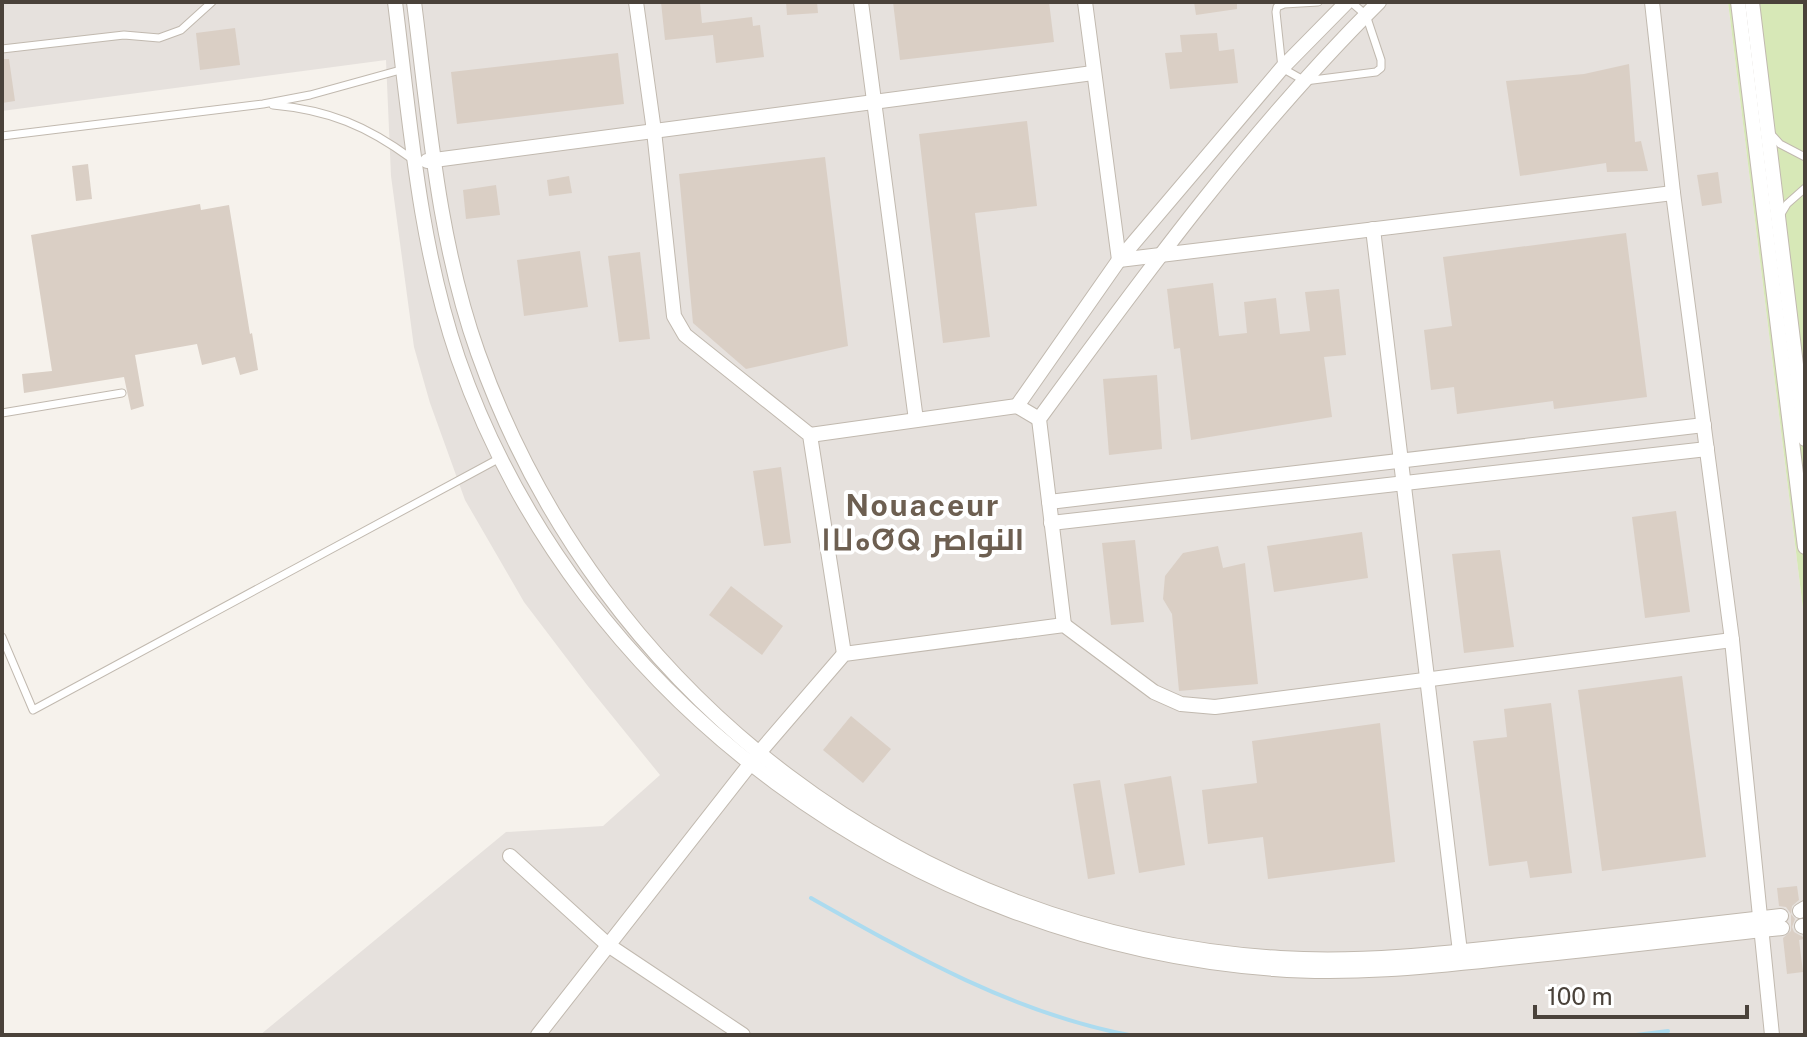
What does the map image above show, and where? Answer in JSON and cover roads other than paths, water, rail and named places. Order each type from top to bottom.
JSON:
[{"type":"street","points":[[395,2],[424,228],[458,358],[482,420],[544,538],[582,593],[624,645],[670,694],[725,744],[755,759],[888,843],[1030,913],[1103,942],[1181,952],[1253,967],[1314,971],[1424,962],[1781,922]]},
{"type":"street","points":[[414,2],[446,237],[477,351],[500,412],[528,471],[597,582],[637,633],[755,759]]},
{"type":"street","points":[[636,2],[674,316],[685,335],[810,435],[844,654]]},
{"type":"street","points":[[861,2],[916,420]]},
{"type":"street","points":[[1085,2],[1119,260]]},
{"type":"street","points":[[1017,406],[1119,260],[1282,68],[1349,2]]},
{"type":"street","points":[[1064,625],[1039,419],[1158,255],[1305,81],[1379,2]]},
{"type":"street","points":[[1652,2],[1673,193],[1732,640],[1772,1035]]},
{"type":"street","points":[[1738,2],[1805,547]]},
{"type":"street","points":[[1752,2],[1805,439]]},
{"type":"street","points":[[404,69],[422,63]]},
{"type":"street","points":[[415,162],[1093,73]]},
{"type":"street","points":[[1119,260],[1673,193]]},
{"type":"street","points":[[1373,229],[1461,957]]},
{"type":"street","points":[[810,435],[1017,406],[1039,419]]},
{"type":"street","points":[[1049,502],[1704,425]]},
{"type":"street","points":[[1051,523],[1707,449]]},
{"type":"street","points":[[538,1035],[755,759],[844,654],[1064,625],[1154,692],[1181,704],[1215,707],[1732,640]]},
{"type":"street","points":[[510,856],[608,945],[743,1035]]},
{"type":"lane","points":[[2,49],[124,35],[159,38],[181,30],[212,2]]},
{"type":"lane","points":[[1318,2],[1277,7],[1282,68],[1305,81],[1378,71],[1381,60],[1366,15],[1349,2]]},
{"type":"lane","points":[[2,136],[263,104],[334,89],[404,69]]},
{"type":"lane","points":[[263,104],[304,108],[344,119],[381,136],[415,162]]},
{"type":"lane","points":[[1768,130],[1780,144],[1805,157]]},
{"type":"lane","points":[[1778,220],[1787,204],[1805,188]]},
{"type":"lane","points":[[2,413],[122,393]]},
{"type":"lane","points":[[2,637],[33,710],[500,458]]},
{"type":"waterway","points":[[811,898],[926,961],[1004,997],[1086,1025],[1129,1035]]},
{"type":"waterway","points":[[1636,1035],[1668,1031]]},
{"type":"district","name":"Nouaceur ⵏⵡⴰⵚⵕ النواصر","points":[[923,523]]}]
